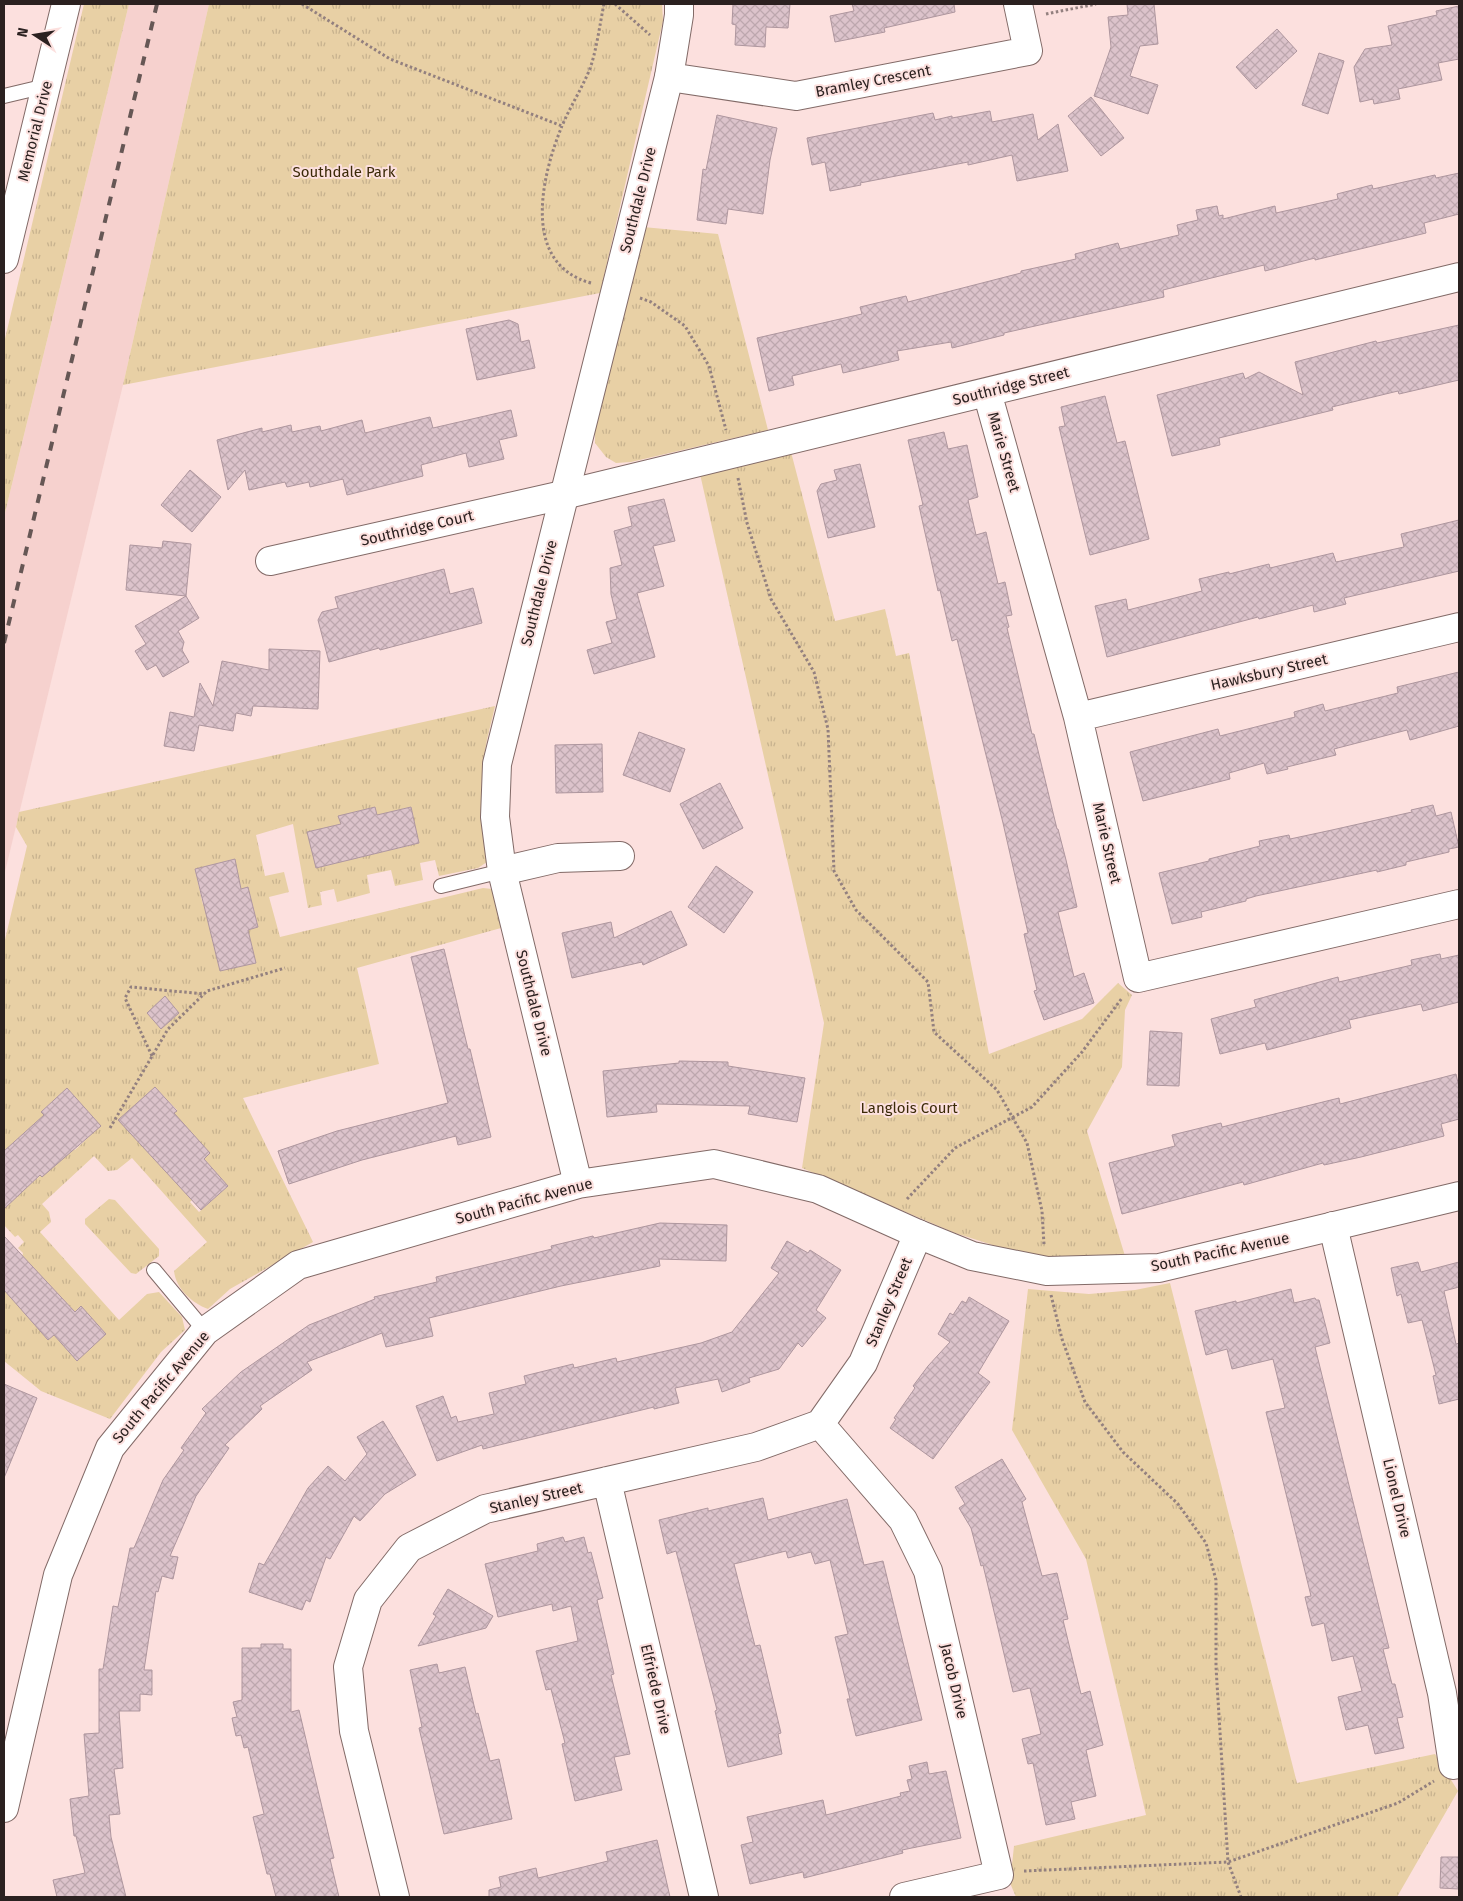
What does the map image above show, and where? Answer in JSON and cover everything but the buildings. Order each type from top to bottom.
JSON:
[{"type":"street","name":"Memorial Drive","points":[[4,259],[66,4]]},
{"type":"street","name":"Southdale Drive","points":[[578,1184],[502,871],[494,817],[497,764],[669,77],[679,15],[678,4]]},
{"type":"street","name":"Bramley Crescent","points":[[669,77],[796,96],[1028,51],[1028,10]]},
{"type":"street","name":"Southridge Street","points":[[564,495],[1459,277]]},
{"type":"street","name":"Marie Street","points":[[987,392],[1078,716],[1138,978],[1459,904]]},
{"type":"street","name":"Southridge Court","points":[[270,561],[564,495]]},
{"type":"street","name":"Hawksbury Street","points":[[1078,716],[1459,627]]},
{"type":"street","points":[[502,871],[558,858],[620,856]]},
{"type":"street","name":"South Pacific Avenue","points":[[4,1808],[58,1575],[110,1448],[205,1331],[298,1265],[578,1184],[714,1164],[818,1189],[972,1256],[1047,1271],[1159,1268],[1459,1196]]},
{"type":"street","name":"Lionel Drive","points":[[1333,1226],[1442,1693],[1453,1765],[1449,1771]]},
{"type":"street","name":"Stanley Street","points":[[395,1897],[354,1731],[348,1667],[368,1600],[409,1548],[485,1509],[756,1447],[820,1424],[863,1363],[918,1234]]},
{"type":"street","name":"Jacob Drive","points":[[820,1424],[904,1520],[928,1571],[999,1874],[904,1897]]},
{"type":"street","name":"Elfriede Drive","points":[[607,1481],[704,1897]]},
{"type":"lane","points":[[4,96],[46,86]]},
{"type":"lane","points":[[441,886],[502,871]]},
{"type":"lane","points":[[154,1270],[205,1331]]},
{"type":"path","points":[[302,4],[390,59],[562,126]]},
{"type":"path","points":[[594,284],[577,280],[553,259],[541,226],[544,185],[562,126],[590,70],[604,4]]},
{"type":"path","points":[[615,4],[656,40]]},
{"type":"path","points":[[1028,10],[1096,4]]},
{"type":"path","points":[[636,296],[651,302],[685,326],[709,366],[729,439]]},
{"type":"path","points":[[737,475],[747,524],[771,599],[814,672],[828,729],[834,871],[856,910],[928,982],[934,1032],[997,1090],[1013,1117],[1027,1143],[1042,1211],[1045,1250]]},
{"type":"path","points":[[110,1128],[168,1029],[207,991],[285,968]]},
{"type":"path","points":[[152,1056],[124,998],[131,987],[204,994]]},
{"type":"path","points":[[907,1200],[955,1148],[1032,1107],[1082,1052],[1127,991]]},
{"type":"path","points":[[1049,1290],[1062,1339],[1085,1402],[1123,1452],[1178,1504],[1206,1542],[1216,1580],[1216,1667],[1228,1862],[1241,1897]]},
{"type":"path","points":[[1021,1871],[1228,1862],[1398,1803],[1449,1771]]},
{"type":"shaded area","points":[[129,4],[209,4],[123,385],[4,876],[4,517]]},
{"type":"green space","points":[[84,4],[129,4],[4,517],[4,343]]},
{"type":"green space","name":"Southdale Park","points":[[209,4],[662,4],[663,21],[600,293],[123,385]]},
{"type":"green space","points":[[643,227],[718,234],[768,430],[631,462],[616,463],[606,457],[595,443],[595,425]]},
{"type":"green space","name":"Langlois Court","points":[[791,452],[835,621],[885,609],[896,656],[909,653],[989,1054],[1082,1019],[1118,983],[1132,995],[1125,1010],[1122,1067],[1087,1131],[1125,1256],[1067,1258],[1033,1255],[999,1247],[955,1233],[802,1168],[824,1023],[700,474]]},
{"type":"green space","points":[[495,706],[486,745],[481,793],[483,834],[487,862],[478,868],[439,876],[435,860],[420,863],[423,880],[395,886],[391,870],[367,875],[370,893],[337,902],[334,889],[320,892],[322,905],[308,908],[293,824],[256,835],[265,876],[284,872],[289,892],[269,897],[280,937],[483,888],[492,889],[501,928],[357,968],[379,1064],[243,1098],[313,1242],[230,1289],[208,1309],[186,1295],[175,1278],[174,1271],[207,1242],[132,1158],[117,1170],[108,1171],[94,1156],[42,1204],[49,1212],[51,1222],[40,1232],[119,1320],[147,1294],[159,1292],[182,1317],[185,1330],[161,1352],[110,1419],[41,1391],[4,1361],[4,1290],[12,1299],[23,1253],[18,1248],[24,1242],[18,1235],[15,1237],[4,1225],[4,1172],[21,1192],[73,1148],[75,1150],[98,1128],[91,1115],[67,1088],[42,1111],[44,1115],[4,1151],[4,944],[27,846],[16,827],[19,812]],"holes":[[[375,807],[377,815],[411,807],[419,843],[316,868],[308,832],[341,824],[339,816]],[[234,859],[241,889],[248,887],[258,927],[248,930],[212,903],[203,905],[195,869]],[[165,996],[179,1013],[161,1029],[147,1013]],[[155,1087],[177,1110],[170,1117],[185,1126],[210,1153],[204,1159],[228,1186],[199,1212],[190,1202],[192,1200],[119,1120]],[[50,1286],[75,1312],[97,1329],[100,1327],[106,1334],[77,1360],[54,1335],[48,1340],[23,1311]]]},
{"type":"green space","points":[[109,1199],[115,1200],[159,1249],[159,1256],[136,1274],[131,1273],[85,1224],[85,1219]]},
{"type":"green space","points":[[1170,1283],[1297,1783],[1435,1754],[1458,1791],[1397,1897],[1016,1897],[1010,1883],[1014,1846],[1146,1815],[1086,1559],[1012,1430],[1028,1289],[1089,1294],[1135,1290]]},
{"type":"railway","points":[[4,643],[157,4]]}]
